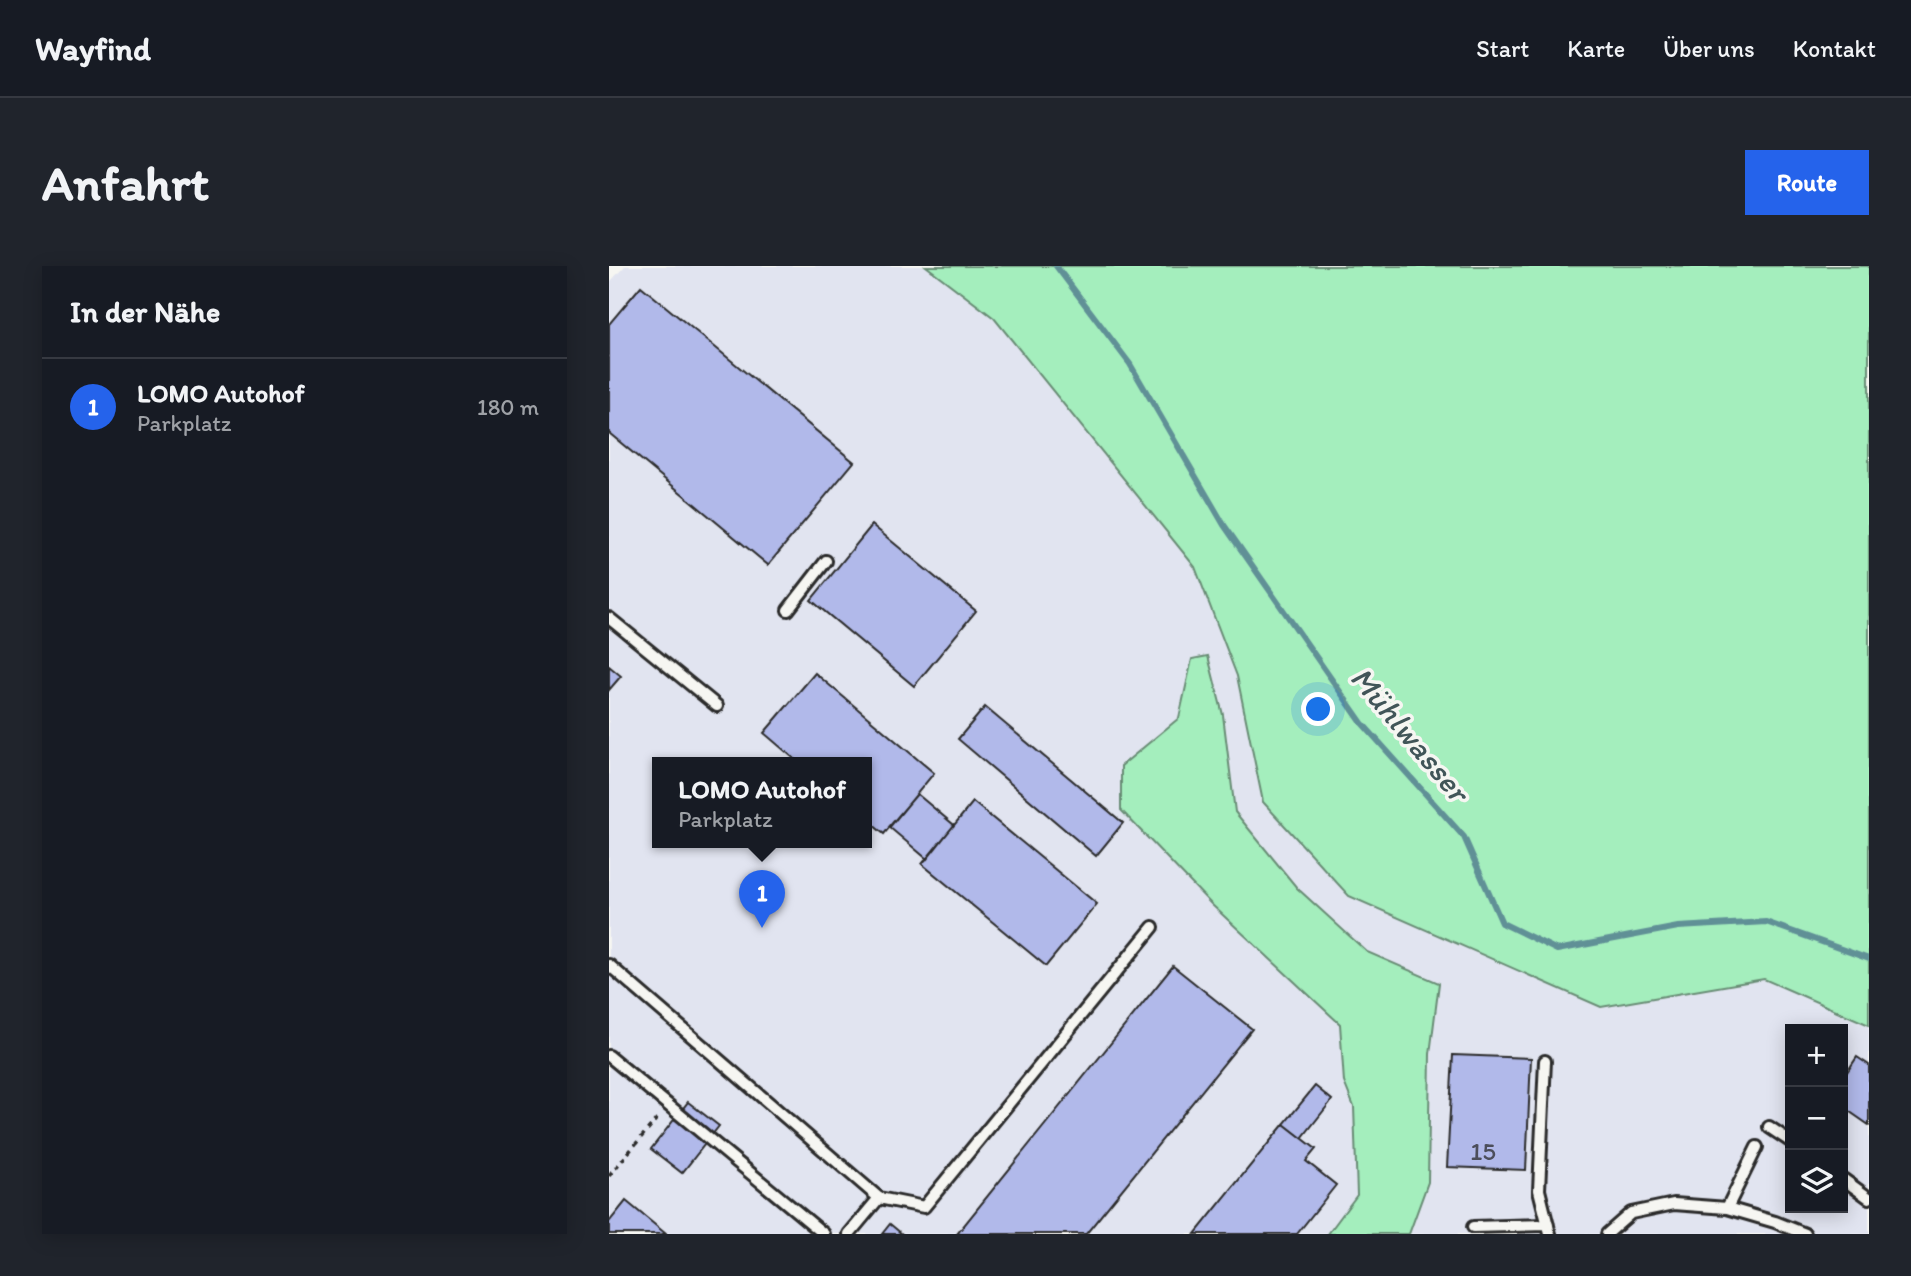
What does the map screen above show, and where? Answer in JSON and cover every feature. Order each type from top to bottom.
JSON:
[{"type":"lane","points":[[788,610],[826,561]]},
{"type":"lane","points":[[609,618],[717,706]]},
{"type":"lane","points":[[609,965],[879,1198],[924,1207],[1153,927]]},
{"type":"lane","points":[[609,1056],[824,1234]]},
{"type":"lane","points":[[1473,1227],[1549,1230],[1539,1190],[1545,1061]]},
{"type":"lane","points":[[1769,1127],[1785,1138]]},
{"type":"lane","points":[[1727,1208],[1757,1147]]},
{"type":"lane","points":[[1848,1183],[1869,1198]]},
{"type":"lane","points":[[849,1234],[879,1198]]},
{"type":"lane","points":[[1607,1234],[1632,1213],[1674,1203],[1727,1208],[1805,1234]]},
{"type":"path","points":[[609,1177],[669,1105]]},
{"type":"shaded area","points":[[625,266],[926,266],[994,318],[1195,567],[1237,676],[1263,802],[1601,1007],[1764,979],[1869,1026],[1869,1234],[609,1234],[609,283]]},
{"type":"green space","points":[[926,266],[1869,266],[1869,1025],[1764,979],[1601,1007],[1349,896],[1263,802],[1237,676],[1195,567],[994,318]]},
{"type":"green space","points":[[1208,656],[1223,715],[1235,812],[1297,888],[1367,952],[1439,983],[1430,1054],[1428,1182],[1409,1234],[1328,1234],[1357,1195],[1354,1107],[1344,1082],[1340,1024],[1211,904],[1121,810],[1121,766],[1179,718],[1192,659]]},
{"type":"building","points":[[641,286],[854,462],[768,565],[609,433],[609,324]]},
{"type":"building","points":[[872,525],[976,611],[914,686],[811,600]]},
{"type":"building","points":[[609,666],[621,676],[609,690]]},
{"type":"building","points":[[815,673],[934,773],[884,834],[872,824],[872,757],[792,757],[764,733]]},
{"type":"building","points":[[985,707],[1123,823],[1096,856],[958,739]]},
{"type":"building","points":[[917,794],[954,825],[927,859],[889,827]]},
{"type":"building","points":[[973,802],[1097,904],[1046,966],[922,864]]},
{"type":"building","points":[[1173,966],[1252,1029],[1086,1234],[957,1234]]},
{"type":"building","points":[[1453,1055],[1531,1058],[1526,1170],[1447,1167]]},
{"type":"building","points":[[1857,1057],[1869,1065],[1869,1125],[1848,1110],[1848,1070]]},
{"type":"building","points":[[1315,1086],[1332,1100],[1302,1138],[1284,1124]]},
{"type":"building","points":[[688,1102],[719,1126],[682,1173],[651,1149]]},
{"type":"building","points":[[1284,1124],[1316,1149],[1306,1161],[1336,1185],[1297,1234],[1195,1234]]},
{"type":"building","points":[[626,1201],[666,1234],[609,1234],[609,1222]]},
{"type":"building","points":[[890,1224],[902,1234],[882,1234]]},
{"type":"waterway","name":"Mühlwasser","points":[[1056,266],[1130,364],[1224,525],[1362,723],[1464,837],[1502,923],[1557,950],[1678,927],[1766,922],[1869,959]]},
{"type":"place","name":"LOMO Autohof","points":[[762,928]]}]
